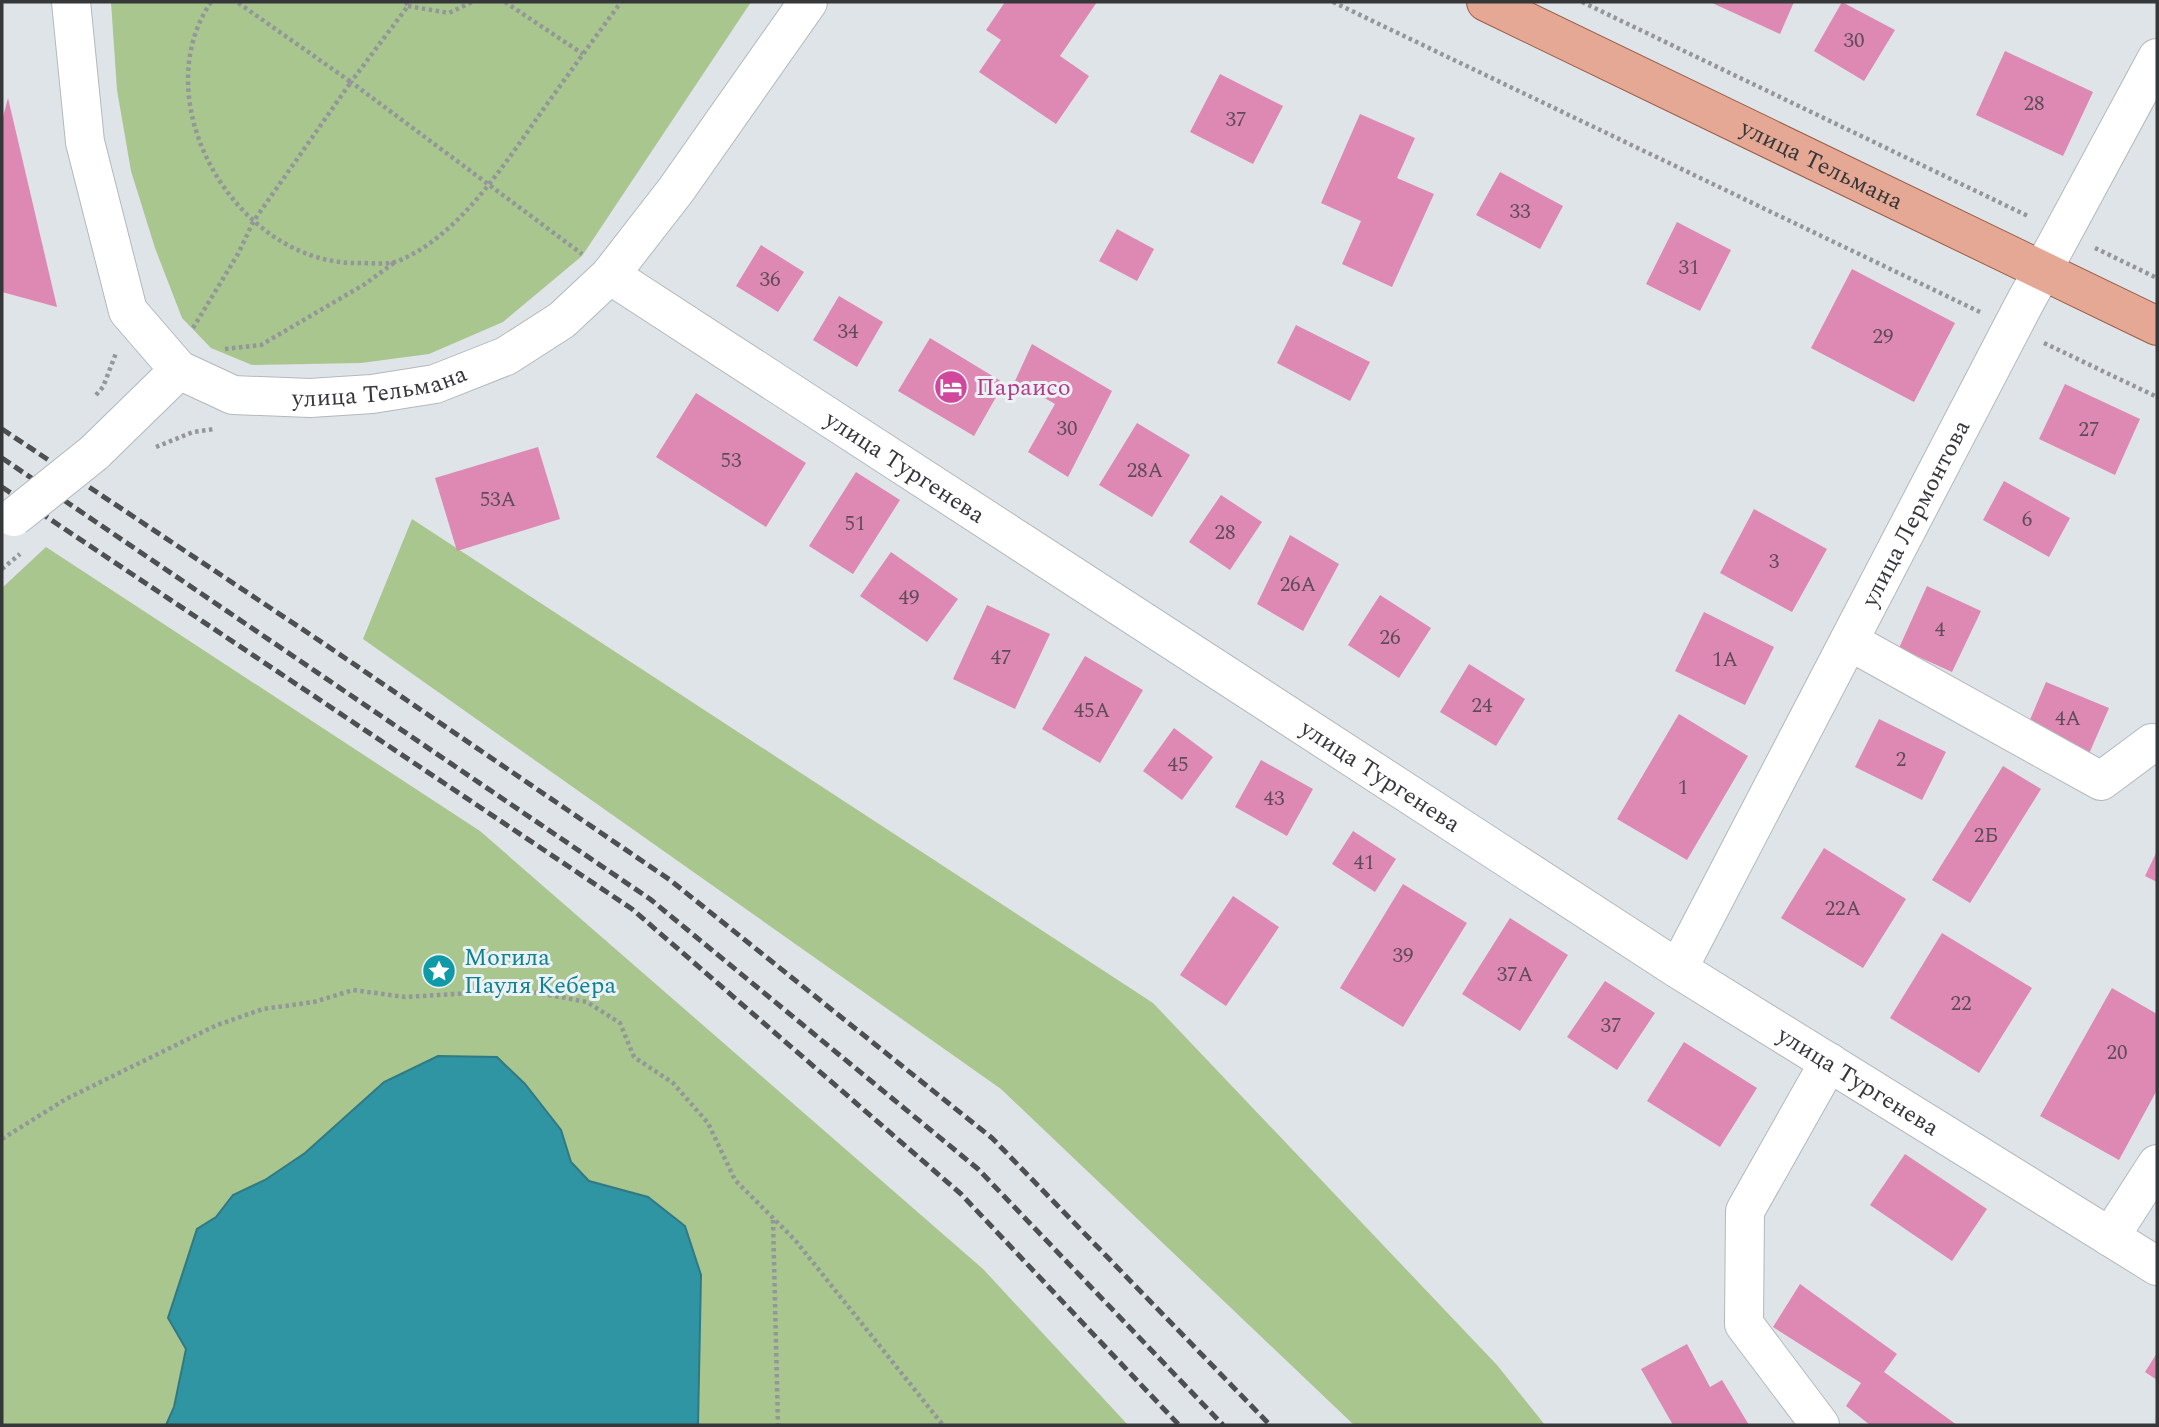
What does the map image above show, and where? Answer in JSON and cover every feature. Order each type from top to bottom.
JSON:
[{"type":"main road","name":"улица Тельмана","points":[[1486,2],[2157,326]]},
{"type":"street","name":"улица Тельмана","points":[[71,2],[85,142],[128,312],[179,370],[233,395],[310,398],[372,394],[435,384],[506,356],[562,320],[610,275],[676,190],[808,2]]},
{"type":"street","name":"улица Лермонтова","points":[[1678,970],[2012,327],[2157,58]]},
{"type":"street","name":"улица Тургенева","points":[[610,275],[1678,970],[2157,1266]]},
{"type":"street","points":[[8,521],[94,453],[179,370]]},
{"type":"street","points":[[1849,640],[2101,781],[2152,743]]},
{"type":"street","points":[[1820,1425],[1744,1324],[1745,1210],[1829,1062]]},
{"type":"street","points":[[2110,1237],[2157,1164]]},
{"type":"path","points":[[211,2],[199,19],[188,60],[190,99],[203,150],[219,183],[253,222],[303,253],[338,264],[396,262]]},
{"type":"path","points":[[237,2],[351,82],[557,234]]},
{"type":"path","points":[[191,332],[238,254],[253,222],[407,4],[449,13],[472,2]]},
{"type":"path","points":[[505,2],[583,54]]},
{"type":"path","points":[[222,349],[261,345],[365,285],[396,262],[433,241],[489,185],[621,2]]},
{"type":"path","points":[[1334,2],[2157,397]]},
{"type":"path","points":[[1582,2],[2157,278]]},
{"type":"path","points":[[95,397],[103,387],[117,346]]},
{"type":"path","points":[[2,1139],[66,1099],[217,1025],[263,1009],[314,1002],[353,990],[405,997],[522,990],[587,1002],[620,1023],[634,1056],[673,1083],[708,1123],[735,1180],[795,1240],[943,1425]]},
{"type":"path","points":[[773,1219],[778,1425]]},
{"type":"green space","points":[[111,2],[751,2],[582,256],[503,322],[429,354],[361,363],[252,365],[211,348],[182,318],[155,248],[131,171],[117,90]]},
{"type":"green space","points":[[412,519],[1153,1003],[1497,1365],[1545,1425],[1354,1425],[1001,1089],[363,639]]},
{"type":"green space","points":[[46,547],[480,831],[983,1269],[1128,1425],[2,1425],[2,588]]},
{"type":"water","points":[[438,1056],[497,1057],[525,1084],[561,1130],[571,1162],[589,1181],[648,1197],[685,1226],[701,1275],[698,1425],[166,1425],[174,1407],[186,1349],[168,1318],[197,1229],[216,1217],[233,1195],[265,1180],[305,1153],[384,1082]]},
{"type":"building","points":[[1005,2],[1097,2],[1060,56],[1089,76],[1056,124],[979,72],[1001,40],[986,30]]},
{"type":"building","points":[[1710,2],[1794,2],[1780,34]]},
{"type":"building","points":[[1842,2],[1895,30],[1864,81],[1814,51]]},
{"type":"building","points":[[2005,51],[2093,92],[2063,156],[1976,115]]},
{"type":"building","points":[[1220,74],[1283,106],[1253,164],[1190,132]]},
{"type":"building","points":[[8,98],[57,307],[2,292],[2,121]]},
{"type":"building","points":[[1360,114],[1415,138],[1397,178],[1434,194],[1392,287],[1342,264],[1361,221],[1321,203]]},
{"type":"building","points":[[1500,172],[1563,206],[1540,249],[1476,215]]},
{"type":"building","points":[[1677,222],[1731,250],[1700,311],[1646,284]]},
{"type":"building","points":[[1117,229],[1154,249],[1137,281],[1099,261]]},
{"type":"building","points":[[761,245],[804,272],[778,312],[736,286]]},
{"type":"building","points":[[1852,269],[1955,323],[1914,402],[1811,348]]},
{"type":"building","points":[[839,296],[883,322],[857,367],[813,340]]},
{"type":"building","points":[[1296,325],[1370,362],[1350,401],[1277,363]]},
{"type":"building","name":"Параисо","points":[[930,338],[1004,383],[974,436],[898,391]]},
{"type":"building","points":[[1032,344],[1112,391],[1068,477],[1028,452],[1055,404],[1015,381]]},
{"type":"building","points":[[2065,384],[2140,419],[2115,475],[2039,439]]},
{"type":"building","points":[[696,393],[806,463],[766,527],[656,457]]},
{"type":"building","points":[[1137,423],[1190,455],[1152,517],[1099,485]]},
{"type":"building","points":[[538,447],[560,519],[457,551],[435,478]]},
{"type":"building","points":[[856,472],[900,500],[853,574],[809,546]]},
{"type":"building","points":[[2004,481],[2070,518],[2049,557],[1983,520]]},
{"type":"building","points":[[1221,495],[1262,522],[1230,570],[1189,542]]},
{"type":"building","points":[[1754,509],[1827,549],[1792,612],[1720,573]]},
{"type":"building","points":[[1290,535],[1339,564],[1303,631],[1257,604]]},
{"type":"building","points":[[891,552],[958,599],[927,642],[860,596]]},
{"type":"building","points":[[1927,586],[1981,611],[1952,672],[1899,648]]},
{"type":"building","points":[[1380,595],[1431,628],[1399,678],[1348,645]]},
{"type":"building","points":[[987,605],[1050,634],[1015,709],[953,679]]},
{"type":"building","points":[[1704,612],[1774,647],[1745,705],[1675,671]]},
{"type":"building","points":[[1085,656],[1143,690],[1100,763],[1042,729]]},
{"type":"building","points":[[1469,664],[1525,699],[1496,746],[1440,712]]},
{"type":"building","points":[[2046,682],[2109,708],[2088,756],[2026,729]]},
{"type":"building","points":[[1679,714],[1748,756],[1687,860],[1617,819]]},
{"type":"building","points":[[1879,719],[1946,752],[1922,800],[1855,767]]},
{"type":"building","points":[[1174,728],[1213,757],[1182,800],[1143,771]]},
{"type":"building","points":[[1261,760],[1313,789],[1287,836],[1235,807]]},
{"type":"building","points":[[2003,766],[2041,789],[1970,903],[1932,880]]},
{"type":"building","points":[[1353,831],[1396,859],[1375,892],[1332,864]]},
{"type":"building","points":[[1824,848],[1906,899],[1863,968],[1781,918]]},
{"type":"building","points":[[2157,851],[2157,882],[2145,876]]},
{"type":"building","points":[[1403,884],[1467,923],[1403,1027],[1340,988]]},
{"type":"building","points":[[1233,896],[1279,927],[1226,1006],[1180,975]]},
{"type":"building","points":[[1510,918],[1568,955],[1520,1031],[1462,994]]},
{"type":"building","points":[[1942,933],[2032,988],[1979,1073],[1890,1018]]},
{"type":"building","points":[[1605,981],[1655,1013],[1617,1070],[1567,1037]]},
{"type":"building","points":[[2112,988],[2157,1014],[2157,1090],[2119,1160],[2040,1116]]},
{"type":"building","points":[[1684,1042],[1757,1088],[1720,1147],[1647,1101]]},
{"type":"building","points":[[1905,1154],[1987,1209],[1952,1261],[1870,1205]]},
{"type":"building","points":[[1800,1284],[1897,1354],[1884,1372],[1957,1425],[1870,1425],[1846,1406],[1861,1383],[1773,1327]]},
{"type":"building","points":[[1687,1344],[1710,1387],[1722,1380],[1749,1425],[1673,1425],[1641,1369]]},
{"type":"building","points":[[2157,1353],[2157,1380],[2145,1372]]},
{"type":"railway","points":[[2,429],[323,643],[670,880],[992,1138],[1270,1425]]},
{"type":"railway","points":[[2,458],[650,899],[978,1169],[1223,1425]]},
{"type":"railway","points":[[2,487],[632,909],[961,1194],[1179,1425]]},
{"type":"place","name":"Параисо","points":[[951,387]]},
{"type":"place","name":"Могила Пауля Кебера","points":[[439,971]]}]
